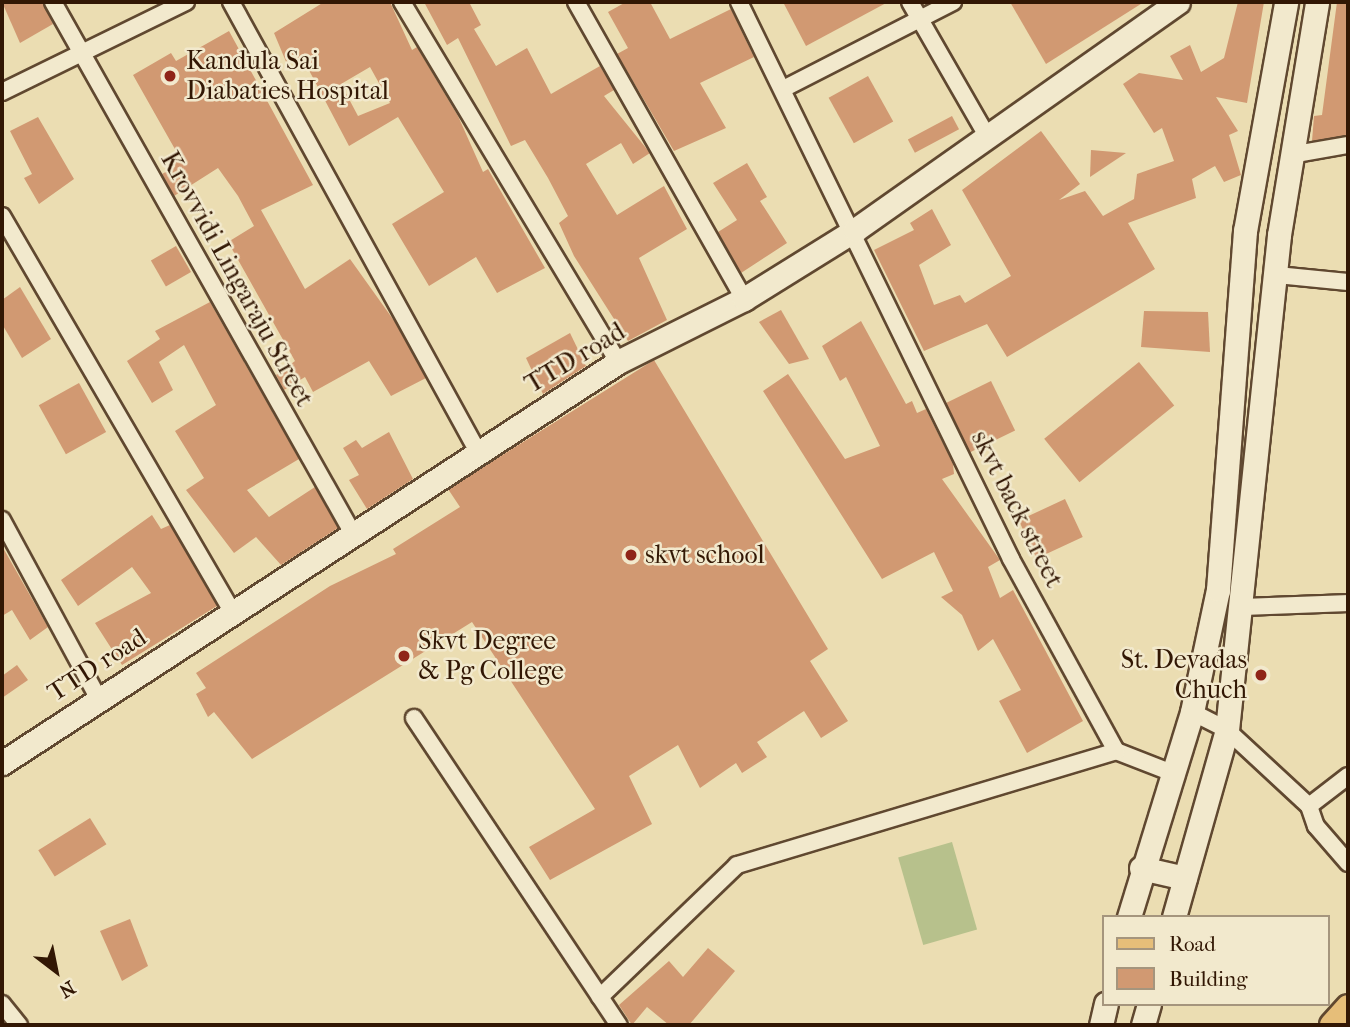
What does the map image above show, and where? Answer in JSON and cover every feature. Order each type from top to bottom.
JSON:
[{"type":"main road","points":[[1332,1025],[1348,1007]]},
{"type":"street","name":"Krovvidi Lingaraju Street","points":[[53,2],[352,531]]},
{"type":"street","points":[[2,92],[80,51],[186,2]]},
{"type":"street","points":[[231,2],[478,452]]},
{"type":"street","points":[[402,2],[618,362]]},
{"type":"street","points":[[576,2],[744,299]]},
{"type":"street","name":"skvt back street","points":[[739,2],[855,230],[1011,559],[1116,751]]},
{"type":"street","points":[[910,2],[987,136]]},
{"type":"street","points":[[785,88],[953,2]]},
{"type":"street","name":"TTD road","points":[[2,763],[97,696],[618,362],[744,299],[855,230],[1178,2]]},
{"type":"street","points":[[1129,915],[1141,868],[1175,774],[1192,712],[1218,590],[1245,232],[1286,2]]},
{"type":"street","points":[[1175,915],[1227,730],[1244,607],[1279,236],[1296,154],[1317,2]]},
{"type":"street","points":[[1296,154],[1348,145]]},
{"type":"street","points":[[2,216],[232,611]]},
{"type":"street","points":[[1245,232],[1279,236]]},
{"type":"street","points":[[1277,275],[1348,282]]},
{"type":"street","points":[[2,520],[97,696]]},
{"type":"street","points":[[1244,607],[1348,603]]},
{"type":"street","points":[[1192,712],[1227,730],[1309,806],[1316,826],[1348,863]]},
{"type":"street","points":[[414,718],[619,1025]]},
{"type":"street","points":[[600,997],[737,864],[1116,751],[1175,774]]},
{"type":"street","points":[[1309,806],[1348,776]]},
{"type":"street","points":[[1141,868],[1185,878]]},
{"type":"street","points":[[2,1004],[19,1025]]},
{"type":"street","points":[[1101,1025],[1106,1006]]},
{"type":"street","points":[[1143,1025],[1148,1006]]},
{"type":"green space","points":[[952,842],[977,929],[923,945],[898,857]]},
{"type":"building","points":[[2,2],[43,2],[53,24],[20,43]]},
{"type":"building","points":[[324,2],[390,2],[412,50],[417,47],[458,116],[483,172],[488,169],[545,268],[497,293],[476,257],[429,286],[392,224],[444,192],[398,117],[349,146],[302,57],[287,64],[274,33]],"holes":[[[370,67],[390,103],[358,116],[341,84]]]},
{"type":"building","points":[[424,2],[469,2],[481,25],[474,29],[496,66],[527,48],[551,94],[600,66],[614,90],[604,96],[650,153],[633,164],[621,143],[586,164],[617,215],[664,186],[687,229],[639,258],[667,320],[628,341],[574,256],[559,223],[568,216],[548,178],[525,140],[511,146],[458,38],[447,45]]},
{"type":"building","points":[[626,2],[650,2],[670,39],[731,9],[754,57],[700,83],[726,128],[674,151],[617,54],[628,48],[608,12]]},
{"type":"building","points":[[783,2],[888,2],[806,46]]},
{"type":"building","points":[[1010,2],[1144,2],[1046,64]]},
{"type":"building","points":[[1238,2],[1264,2],[1247,103],[1216,97],[1238,131],[1229,135],[1241,175],[1224,182],[1215,166],[1192,179],[1196,198],[1128,223],[1155,269],[1007,357],[987,324],[924,351],[874,250],[914,230],[910,223],[932,209],[951,245],[919,265],[934,305],[960,295],[965,303],[1011,276],[962,190],[1041,131],[1080,184],[1059,200],[1085,191],[1103,216],[1134,199],[1137,174],[1174,161],[1162,128],[1154,133],[1123,84],[1139,73],[1183,80],[1170,56],[1190,45],[1201,72],[1224,58]]},
{"type":"building","points":[[1337,2],[1348,2],[1348,135],[1312,141],[1314,116],[1322,115]]},
{"type":"building","points":[[229,31],[313,185],[261,210],[305,289],[350,259],[395,322],[426,378],[391,396],[369,361],[313,392],[305,377],[284,390],[276,375],[295,361],[228,242],[254,226],[238,196],[218,168],[174,196],[162,174],[175,167],[171,154],[176,151],[133,75],[171,53],[176,61]]},
{"type":"building","points":[[868,76],[893,121],[854,143],[829,98]]},
{"type":"building","points":[[952,116],[959,129],[915,153],[908,139]]},
{"type":"building","points":[[38,117],[74,179],[39,204],[24,178],[32,174],[10,131]]},
{"type":"building","points":[[1091,150],[1126,153],[1090,177]]},
{"type":"building","points":[[747,163],[767,197],[760,201],[787,243],[741,273],[718,232],[737,220],[713,183]]},
{"type":"building","points":[[176,246],[191,272],[166,286],[151,260]]},
{"type":"building","points":[[20,287],[51,339],[22,358],[2,324],[2,300]]},
{"type":"building","points":[[210,302],[299,459],[247,490],[269,517],[315,487],[338,528],[281,565],[256,537],[234,553],[186,490],[204,478],[175,431],[216,405],[184,345],[159,362],[173,390],[152,403],[127,361],[160,339],[155,331]]},
{"type":"building","points":[[781,310],[809,359],[789,364],[759,322]]},
{"type":"building","points":[[1144,311],[1208,312],[1210,352],[1141,347]]},
{"type":"building","points":[[861,321],[906,404],[912,401],[917,413],[926,409],[953,464],[954,474],[942,479],[1000,560],[988,567],[1000,598],[1013,590],[1083,721],[1027,753],[999,701],[1021,690],[993,639],[978,651],[962,615],[941,597],[953,591],[934,552],[882,579],[763,391],[788,374],[845,459],[880,446],[846,377],[840,381],[822,346]]},
{"type":"building","points":[[570,333],[586,366],[543,394],[526,358]]},
{"type":"building","points":[[654,360],[828,649],[810,661],[848,721],[821,738],[804,711],[757,742],[767,757],[742,773],[736,763],[700,788],[678,745],[629,776],[652,824],[550,880],[529,847],[595,809],[472,622],[252,759],[214,712],[208,717],[196,694],[206,688],[196,673],[330,586],[396,554],[393,549],[460,507],[448,489]]},
{"type":"building","points":[[1139,362],[1174,406],[1079,482],[1044,439]]},
{"type":"building","points":[[991,381],[1015,430],[970,452],[946,403]]},
{"type":"building","points":[[79,383],[106,432],[66,454],[39,405]]},
{"type":"building","points":[[389,432],[413,479],[367,509],[349,480],[359,475],[343,448],[356,440],[362,448]]},
{"type":"building","points":[[1065,499],[1083,537],[1037,559],[1019,521]]},
{"type":"building","points":[[152,515],[161,529],[170,525],[217,606],[122,665],[95,623],[151,593],[132,567],[78,606],[61,580]]},
{"type":"building","points":[[2,546],[48,627],[30,640],[12,610],[2,616]]},
{"type":"building","points":[[17,665],[28,680],[2,698],[2,676]]},
{"type":"building","points":[[90,818],[106,844],[55,877],[38,850]]},
{"type":"building","points":[[130,919],[148,966],[122,981],[100,931]]},
{"type":"building","points":[[708,948],[735,971],[689,1025],[669,1025],[647,1007],[632,1025],[619,1005],[669,961],[683,977]]},
{"type":"place","name":"Kandula Sai Diabaties Hospital","points":[[170,76]]},
{"type":"place","name":"skvt school","points":[[631,555]]},
{"type":"place","name":"Skvt Degree & Pg College","points":[[404,656]]},
{"type":"place","name":"St. Devadas Chuch","points":[[1261,675]]}]
